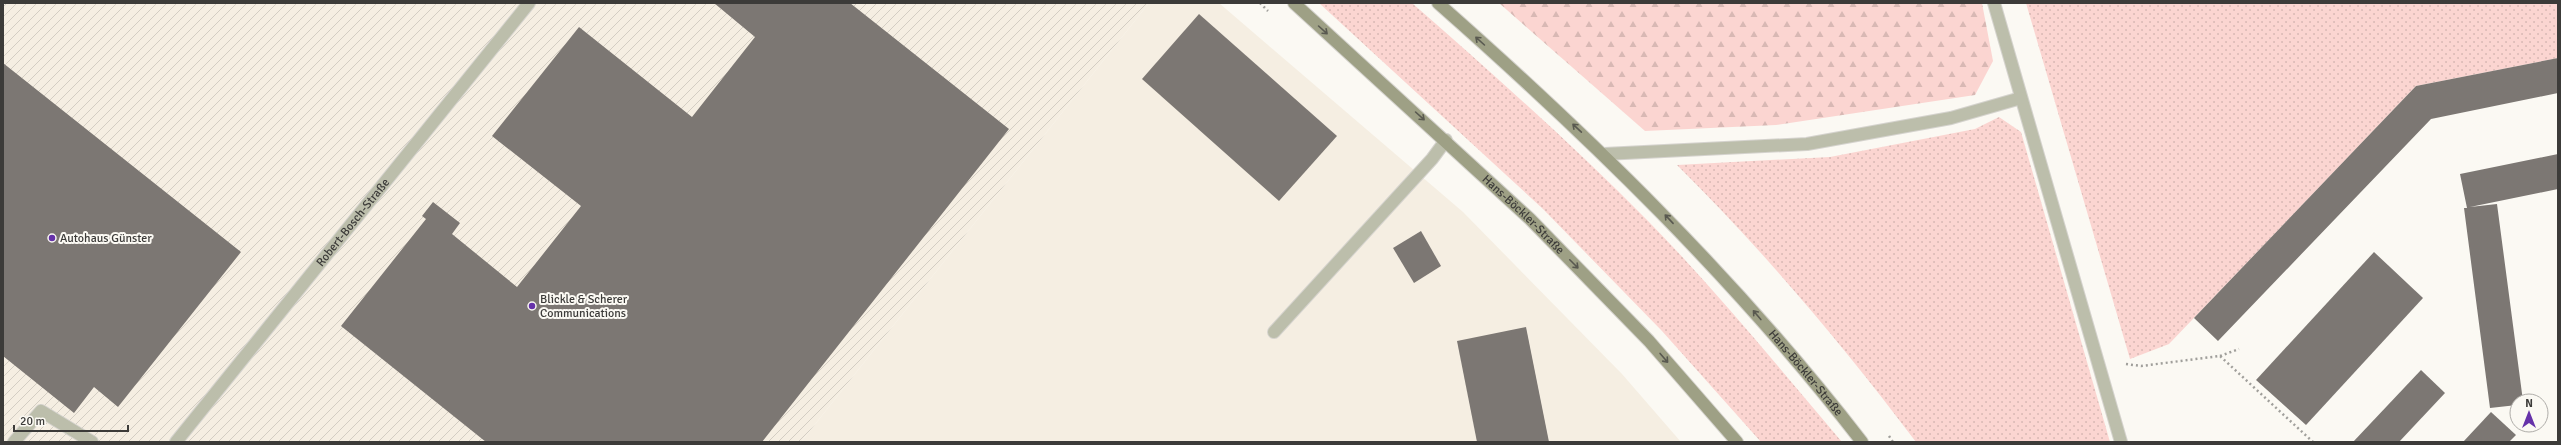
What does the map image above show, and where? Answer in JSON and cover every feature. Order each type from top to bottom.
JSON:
[{"type":"main road","name":"Hans-Böckler-Straße","points":[[1294,3],[1446,140],[1530,219],[1649,341],[1737,442]]},
{"type":"main road","name":"Hans-Böckler-Straße","points":[[1438,3],[1604,154],[1730,284],[1862,442]]},
{"type":"street","name":"Robert-Bosch-Straße","points":[[176,442],[529,3]]},
{"type":"street","points":[[1994,3],[2121,442]]},
{"type":"street","points":[[1604,154],[1807,144],[1951,118],[2021,98]]},
{"type":"street","points":[[1274,332],[1423,168],[1446,140]]},
{"type":"street","points":[[14,442],[41,411],[92,442]]},
{"type":"path","points":[[2098,361],[2141,366],[2220,356],[2239,349]]},
{"type":"path","points":[[2220,356],[2313,442]]},
{"type":"shaded area","points":[[3,3],[1149,3],[801,442],[3,442]]},
{"type":"shaded area","points":[[1149,3],[1219,3],[1463,212],[1622,374],[1681,442],[801,442]]},
{"type":"green space","points":[[1319,3],[1412,3],[1532,110],[1648,221],[1723,302],[1842,442],[1761,442],[1662,331],[1543,209]]},
{"type":"green space","points":[[1499,3],[1982,3],[1993,61],[1975,95],[1776,125],[1645,131]]},
{"type":"green space","points":[[2026,3],[2558,3],[2558,58],[2416,86],[2169,344],[2130,359]]},
{"type":"green space","points":[[1999,117],[2021,132],[2110,442],[1916,442],[1831,334],[1771,264],[1677,165],[1830,157],[1975,129]]},
{"type":"building","points":[[714,3],[850,3],[1009,129],[762,442],[486,442],[341,326],[426,219],[422,216],[433,202],[460,223],[452,234],[517,287],[581,206],[492,136],[579,27],[692,117],[755,37]]},
{"type":"building","points":[[1199,14],[1337,136],[1279,201],[1142,79]]},
{"type":"building","points":[[2558,58],[2558,93],[2431,119],[2218,341],[2194,318],[2416,86]]},
{"type":"building","points":[[3,63],[241,252],[118,407],[94,387],[74,413],[3,356]]},
{"type":"building","points":[[2558,154],[2558,189],[2470,207],[2497,204],[2522,393],[2509,393],[2509,406],[2490,408],[2464,208],[2467,208],[2460,174]]},
{"type":"building","points":[[1421,231],[1441,266],[1414,283],[1393,248]]},
{"type":"building","points":[[2374,252],[2423,298],[2306,425],[2256,380]]},
{"type":"building","points":[[1526,327],[1549,442],[1477,442],[1457,341]]},
{"type":"building","points":[[2421,370],[2445,393],[2399,442],[2353,442]]},
{"type":"building","points":[[2491,412],[2509,429],[2509,433],[2514,433],[2516,435],[2509,442],[2463,442]]},
{"type":"place","name":"Autohaus Günster","points":[[52,238]]},
{"type":"place","name":"Blickle & Scherer Communications","points":[[532,306]]}]
